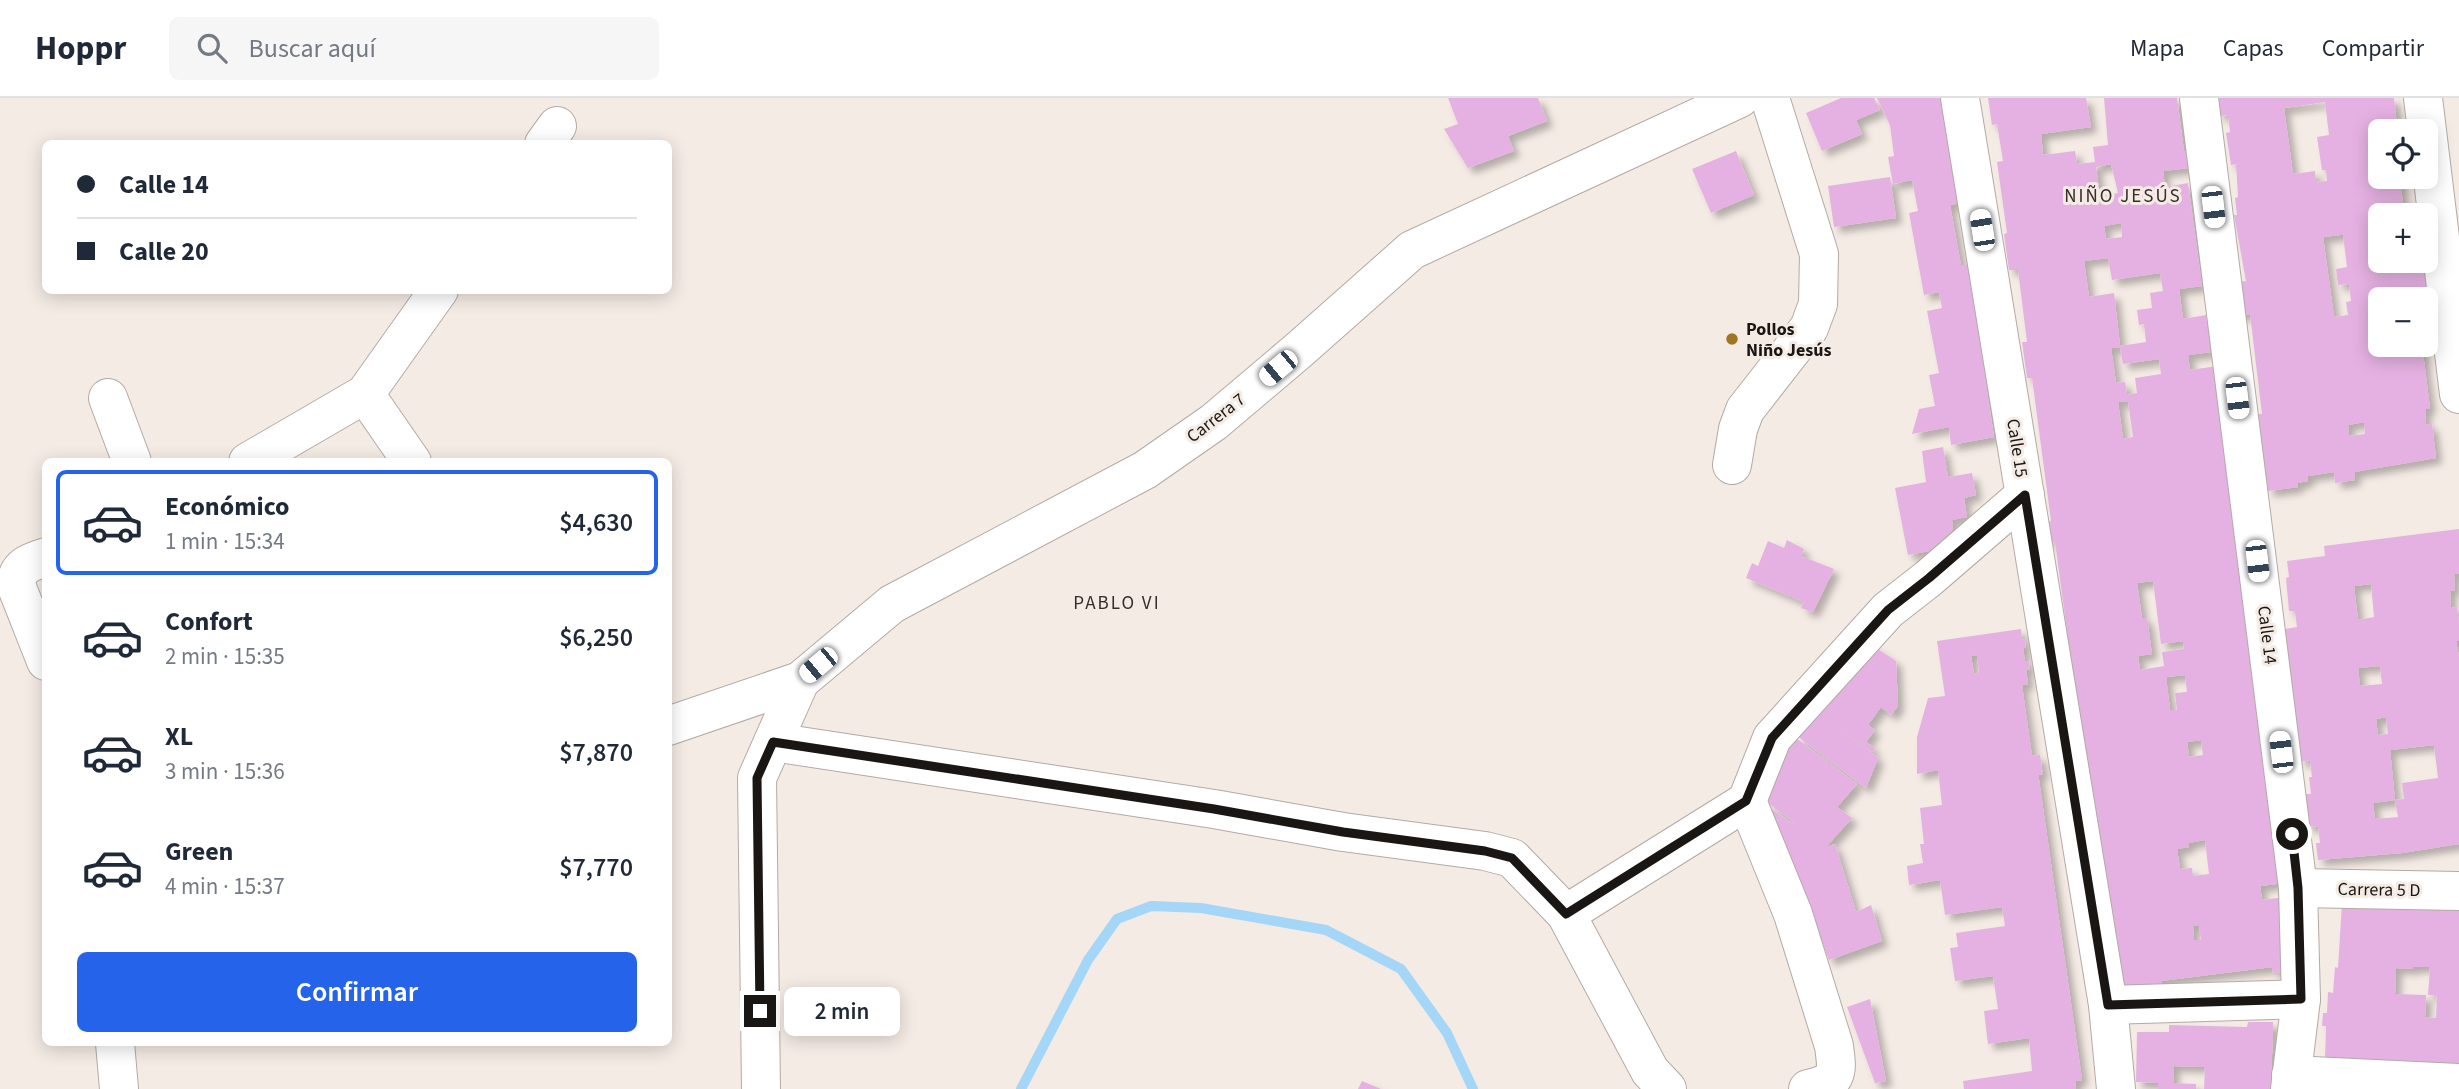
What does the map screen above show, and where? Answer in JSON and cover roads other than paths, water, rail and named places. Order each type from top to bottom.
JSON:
[{"type":"street","name":"Carrera 7","points":[[800,681],[892,604],[1145,470],[1202,430],[1299,350],[1412,250],[1741,98]]},
{"type":"street","points":[[1732,465],[1738,429],[1745,410],[1809,328],[1818,304],[1819,254],[1770,98]]},
{"type":"street","name":"Calle 15","points":[[1960,98],[2108,1005],[2116,1089]]},
{"type":"street","name":"Calle 14","points":[[2199,98],[2298,888],[2301,999],[2290,1082]]},
{"type":"street","points":[[2423,98],[2459,394]]},
{"type":"street","points":[[255,458],[365,394],[436,294]]},
{"type":"street","points":[[365,394],[409,458]]},
{"type":"street","points":[[108,398],[130,458]]},
{"type":"street","points":[[1566,914],[1746,801],[1772,738],[1888,610],[2025,495]]},
{"type":"street","points":[[42,558],[29,563],[16,574],[21,601],[42,651]]},
{"type":"street","points":[[672,725],[800,681]]},
{"type":"street","points":[[761,1089],[757,778],[800,681]]},
{"type":"street","points":[[773,742],[1214,809],[1343,832],[1485,851],[1512,858],[1566,914],[1650,1070],[1667,1089]]},
{"type":"street","points":[[1746,801],[1793,914],[1834,1046],[1835,1074],[1826,1085],[1808,1089]]},
{"type":"street","name":"Carrera 5 D","points":[[2298,888],[2459,891]]},
{"type":"street","points":[[2108,1005],[2301,999]]},
{"type":"street","points":[[115,1046],[120,1089]]},
{"type":"street","points":[[2290,1082],[2459,1083]]},
{"type":"waterway","points":[[1021,1089],[1088,960],[1117,919],[1151,906],[1201,908],[1326,930],[1401,969],[1447,1033],[1473,1089]]},
{"type":"place","name":"Pollos Niño Jesús","points":[[1732,339]]},
{"type":"district","name":"NIÑO JESÚS","points":[[2123,196]]},
{"type":"district","name":"PABLO VI","points":[[1117,603]]}]
